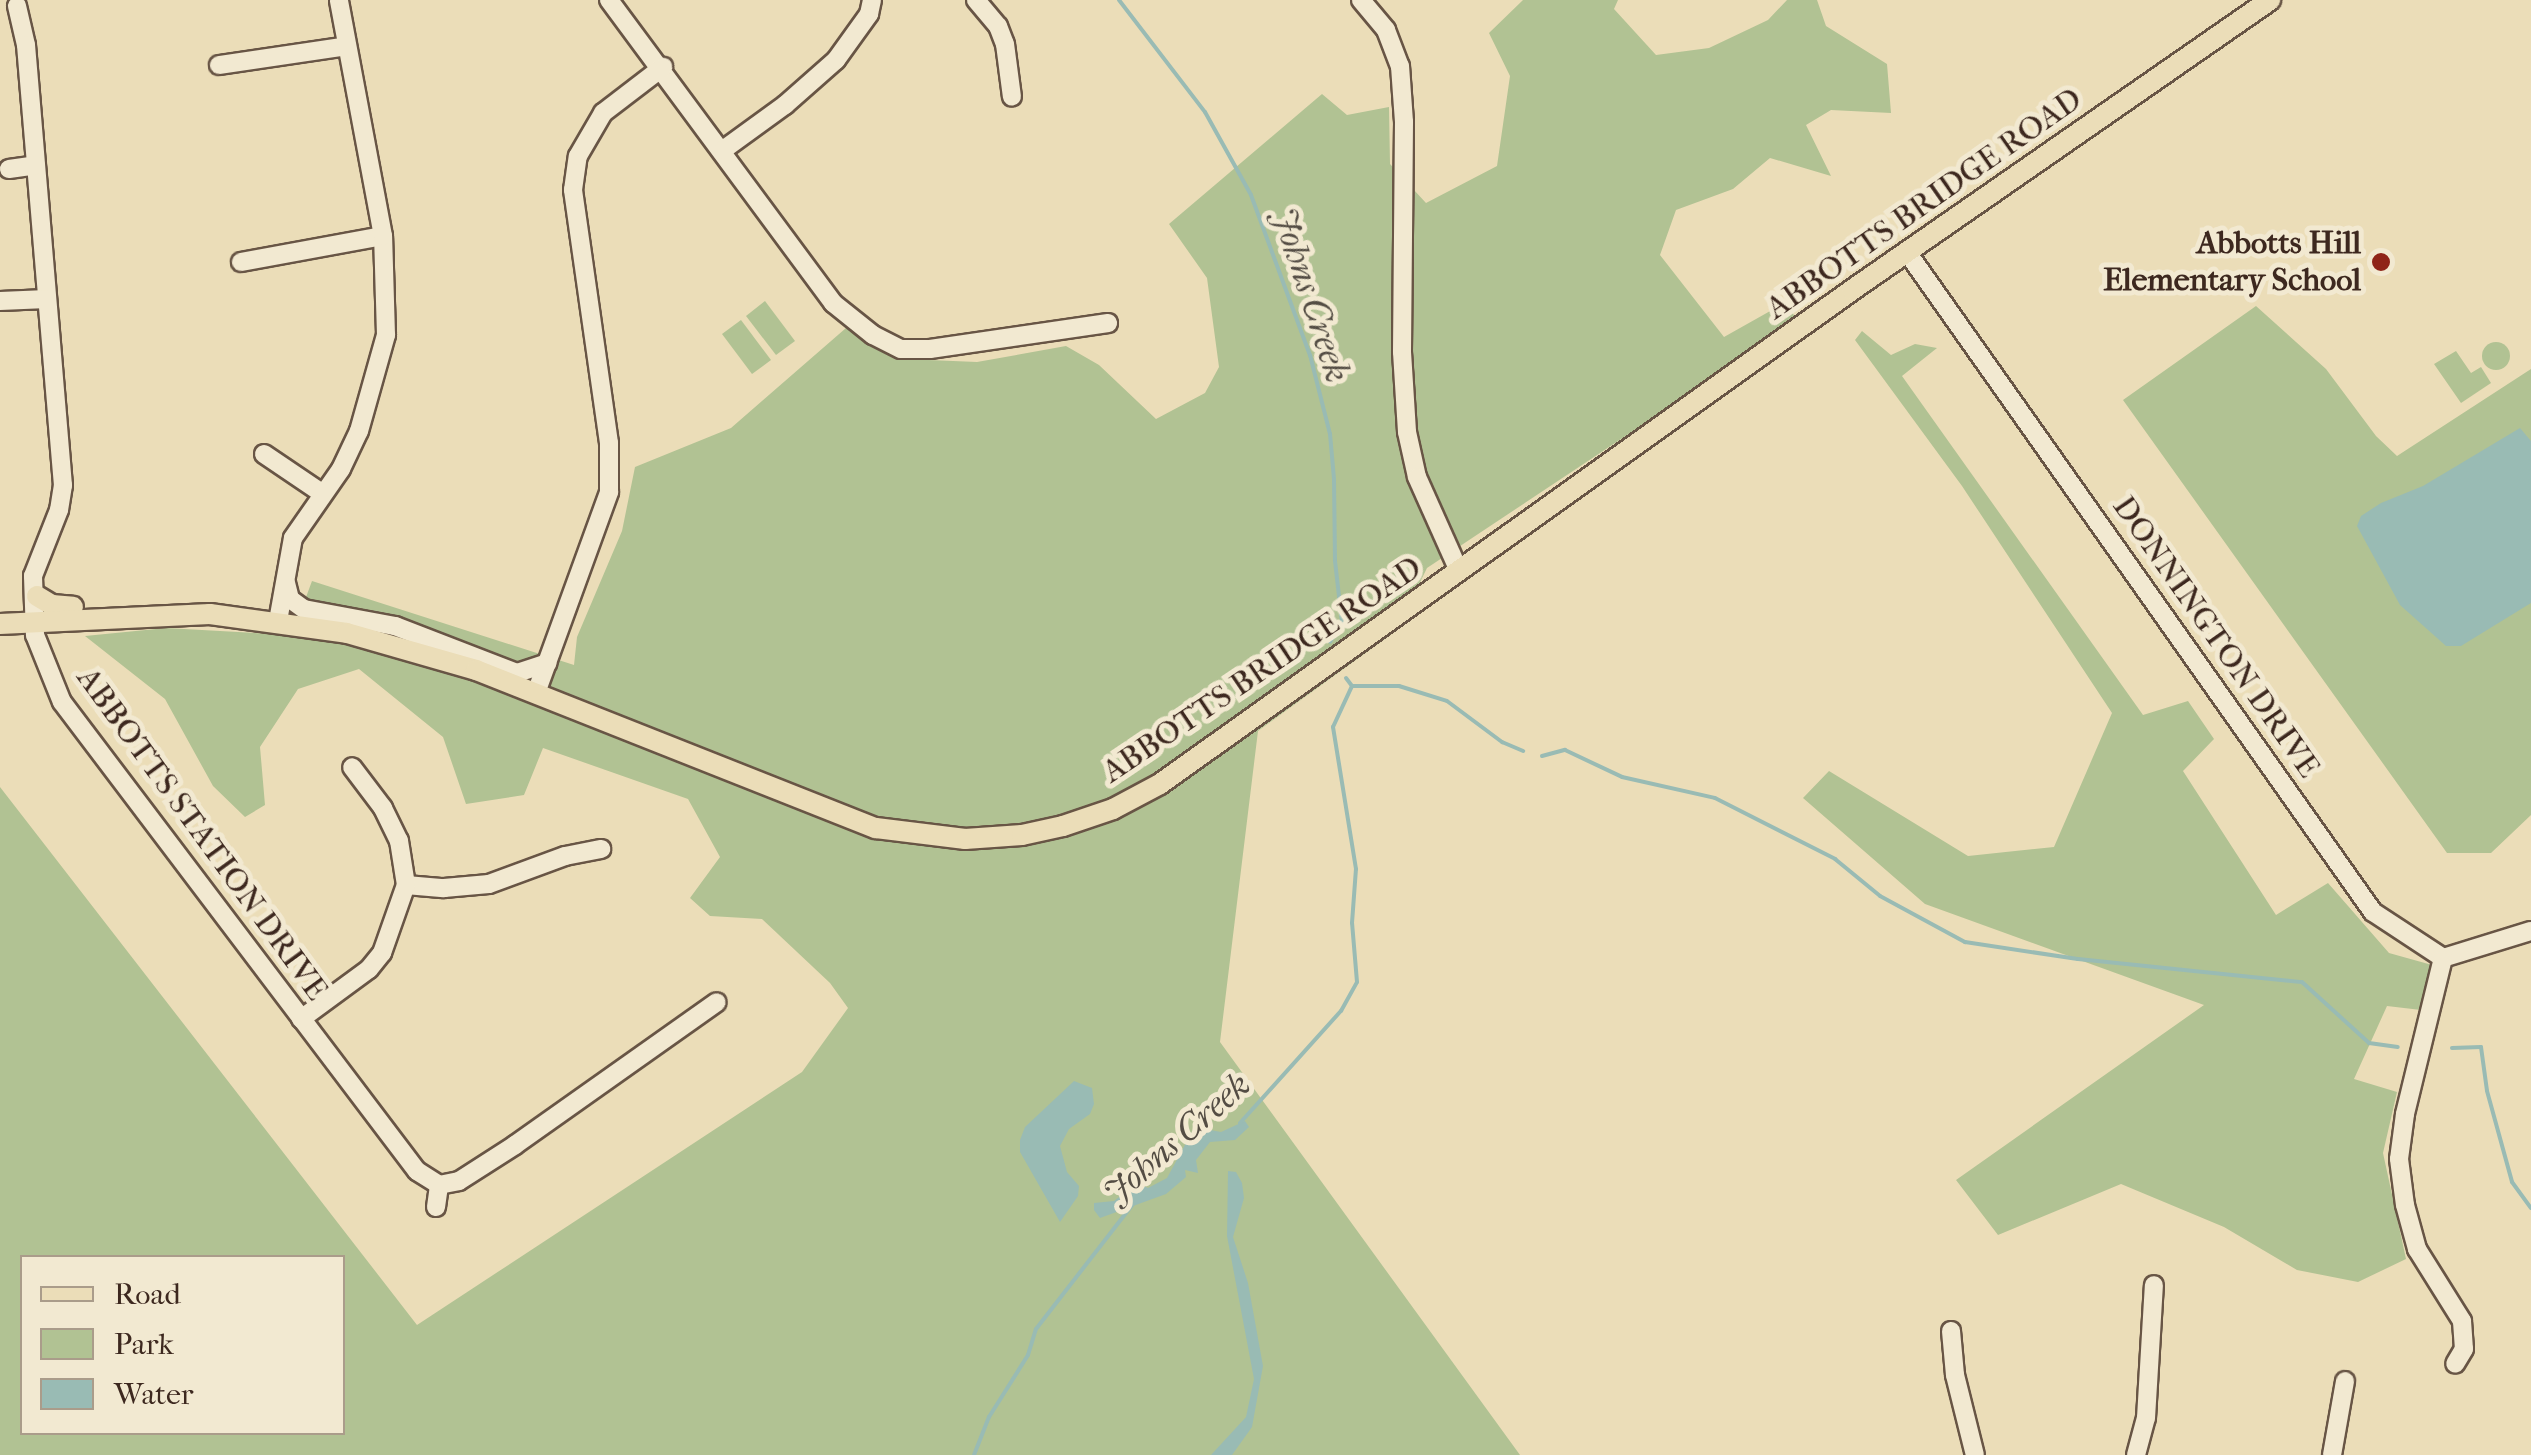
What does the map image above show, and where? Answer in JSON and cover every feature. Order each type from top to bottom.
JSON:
[{"type":"main road","name":"ABBOTTS BRIDGE ROAD","points":[[0,624],[35,619],[210,614],[278,621],[411,648],[536,693],[876,828],[952,838],[1022,835],[1113,809],[1160,784],[1907,252],[2270,0]]},
{"type":"main road","name":"ABBOTTS BRIDGE ROAD","points":[[36,596],[60,608],[130,602],[145,614]]},
{"type":"street","points":[[278,621],[293,538],[360,431],[386,335],[383,236],[339,0]]},
{"type":"street","points":[[609,0],[663,68],[833,304],[873,335],[901,350],[930,350],[1108,323]]},
{"type":"street","points":[[722,150],[784,105],[836,60],[869,14],[872,0]]},
{"type":"street","points":[[976,0],[998,26],[1005,44],[1012,97]]},
{"type":"street","points":[[1363,1],[1386,30],[1400,66],[1404,122],[1402,352],[1407,432],[1417,478],[1459,571]]},
{"type":"street","name":"ABBOTTS STATION DRIVE","points":[[17,6],[26,46],[63,485],[59,510],[32,576],[37,646],[62,702],[417,1172],[439,1185]]},
{"type":"street","points":[[218,65],[347,46]]},
{"type":"street","points":[[536,693],[609,492],[609,443],[573,190],[578,156],[603,113],[663,68]]},
{"type":"street","points":[[9,170],[36,165]]},
{"type":"street","points":[[241,262],[383,236]]},
{"type":"street","name":"DONNINGTON DRIVE","points":[[1907,252],[2373,912],[2443,958]]},
{"type":"street","points":[[0,301],[47,299]]},
{"type":"street","points":[[264,454],[323,494]]},
{"type":"street","points":[[285,570],[290,599],[304,609],[395,626],[517,673],[547,663]]},
{"type":"street","points":[[301,1019],[368,969],[382,952],[406,886],[399,841],[382,808],[352,767]]},
{"type":"street","points":[[406,886],[489,884],[564,856],[601,850]]},
{"type":"street","points":[[2455,1364],[2464,1348],[2462,1321],[2417,1249],[2404,1205],[2399,1159],[2404,1114],[2443,958],[2531,931]]},
{"type":"street","points":[[436,1207],[439,1185],[459,1182],[516,1145],[717,1002]]},
{"type":"street","points":[[2136,1455],[2146,1418],[2154,1285]]},
{"type":"street","points":[[1951,1331],[1955,1375],[1975,1455]]},
{"type":"street","points":[[2332,1455],[2345,1381]]},
{"type":"green space","points":[[1523,0],[1618,0],[1614,9],[1656,55],[1709,48],[1768,20],[1787,0],[1817,0],[1826,26],[1887,64],[1891,113],[1831,110],[1806,125],[1831,176],[1770,158],[1733,189],[1676,210],[1660,255],[1724,337],[1786,302],[1795,317],[1740,360],[1427,568],[1396,631],[1258,731],[1220,1042],[1520,1455],[0,1455],[0,787],[417,1325],[802,1072],[848,1008],[830,983],[762,919],[710,916],[690,898],[720,857],[688,799],[543,748],[524,795],[466,804],[443,737],[359,669],[298,689],[260,747],[265,805],[245,817],[213,786],[165,699],[85,636],[166,628],[292,635],[312,581],[574,665],[577,637],[622,531],[635,467],[731,428],[846,328],[905,359],[977,362],[1066,346],[1099,365],[1156,419],[1205,393],[1219,367],[1207,278],[1169,224],[1322,94],[1347,115],[1389,107],[1390,164],[1426,203],[1497,166],[1510,76],[1489,33]]},
{"type":"green space","points":[[765,301],[795,341],[776,355],[746,316]]},
{"type":"green space","points":[[2256,306],[2326,369],[2376,436],[2397,456],[2531,369],[2531,815],[2491,853],[2447,853],[2123,400]]},
{"type":"green space","points":[[741,320],[771,360],[752,374],[722,334]]},
{"type":"green space","points":[[1862,331],[1891,355],[1915,344],[1937,348],[1902,376],[2143,715],[2188,701],[2214,739],[2183,771],[2276,915],[2328,883],[2389,953],[2432,965],[2421,1010],[2387,1006],[2354,1079],[2397,1092],[2383,1153],[2406,1259],[2358,1282],[2297,1270],[2224,1227],[2121,1184],[1998,1235],[1956,1180],[2204,1005],[1925,904],[1803,798],[1829,771],[1968,856],[2054,847],[2112,713],[1962,486],[1855,340]]},
{"type":"green space","points":[[2496,342],[2506,346],[2510,356],[2506,366],[2496,370],[2486,366],[2482,356],[2486,346]]},
{"type":"green space","points":[[2456,351],[2471,373],[2481,367],[2491,383],[2461,403],[2434,364]]},
{"type":"water","points":[[2520,428],[2531,441],[2531,603],[2461,646],[2446,646],[2400,605],[2357,526],[2361,516],[2381,503],[2423,486]]},
{"type":"water","points":[[1074,1081],[1092,1088],[1094,1104],[1090,1114],[1069,1129],[1060,1146],[1067,1172],[1079,1186],[1078,1196],[1060,1222],[1020,1152],[1020,1140],[1025,1127]]},
{"type":"water","points":[[1245,1121],[1249,1127],[1235,1140],[1210,1142],[1196,1160],[1198,1173],[1185,1170],[1186,1177],[1166,1194],[1100,1218],[1094,1210],[1094,1203],[1114,1201],[1137,1183],[1148,1188],[1167,1178],[1192,1132],[1200,1128],[1221,1132]]},
{"type":"water","points":[[1228,1171],[1236,1172],[1242,1183],[1244,1198],[1233,1237],[1248,1283],[1263,1366],[1252,1427],[1232,1455],[1211,1455],[1246,1417],[1254,1379],[1227,1236]]},
{"type":"waterway","name":"Johns Creek","points":[[1119,0],[1205,112],[1251,195],[1310,355],[1330,434],[1334,479],[1335,561],[1342,622],[1330,642]]},
{"type":"waterway","name":"Johns Creek","points":[[1346,678],[1352,686]]},
{"type":"waterway","points":[[1352,686],[1399,686],[1447,701],[1502,742],[1523,751]]},
{"type":"waterway","name":"Johns Creek","points":[[1240,1123],[1341,1011],[1357,982],[1352,923],[1356,869],[1333,727],[1352,686]]},
{"type":"waterway","points":[[1542,756],[1565,750],[1622,777],[1715,798],[1835,859],[1880,896],[1965,942],[2078,959],[2302,982],[2369,1043],[2398,1047]]},
{"type":"waterway","points":[[2452,1048],[2481,1047],[2487,1091],[2512,1182],[2531,1208]]},
{"type":"waterway","name":"Johns Creek","points":[[974,1455],[989,1417],[1028,1355],[1036,1329],[1133,1204]]},
{"type":"place","name":"Abbotts Hill Elementary School","points":[[2381,262]]}]
